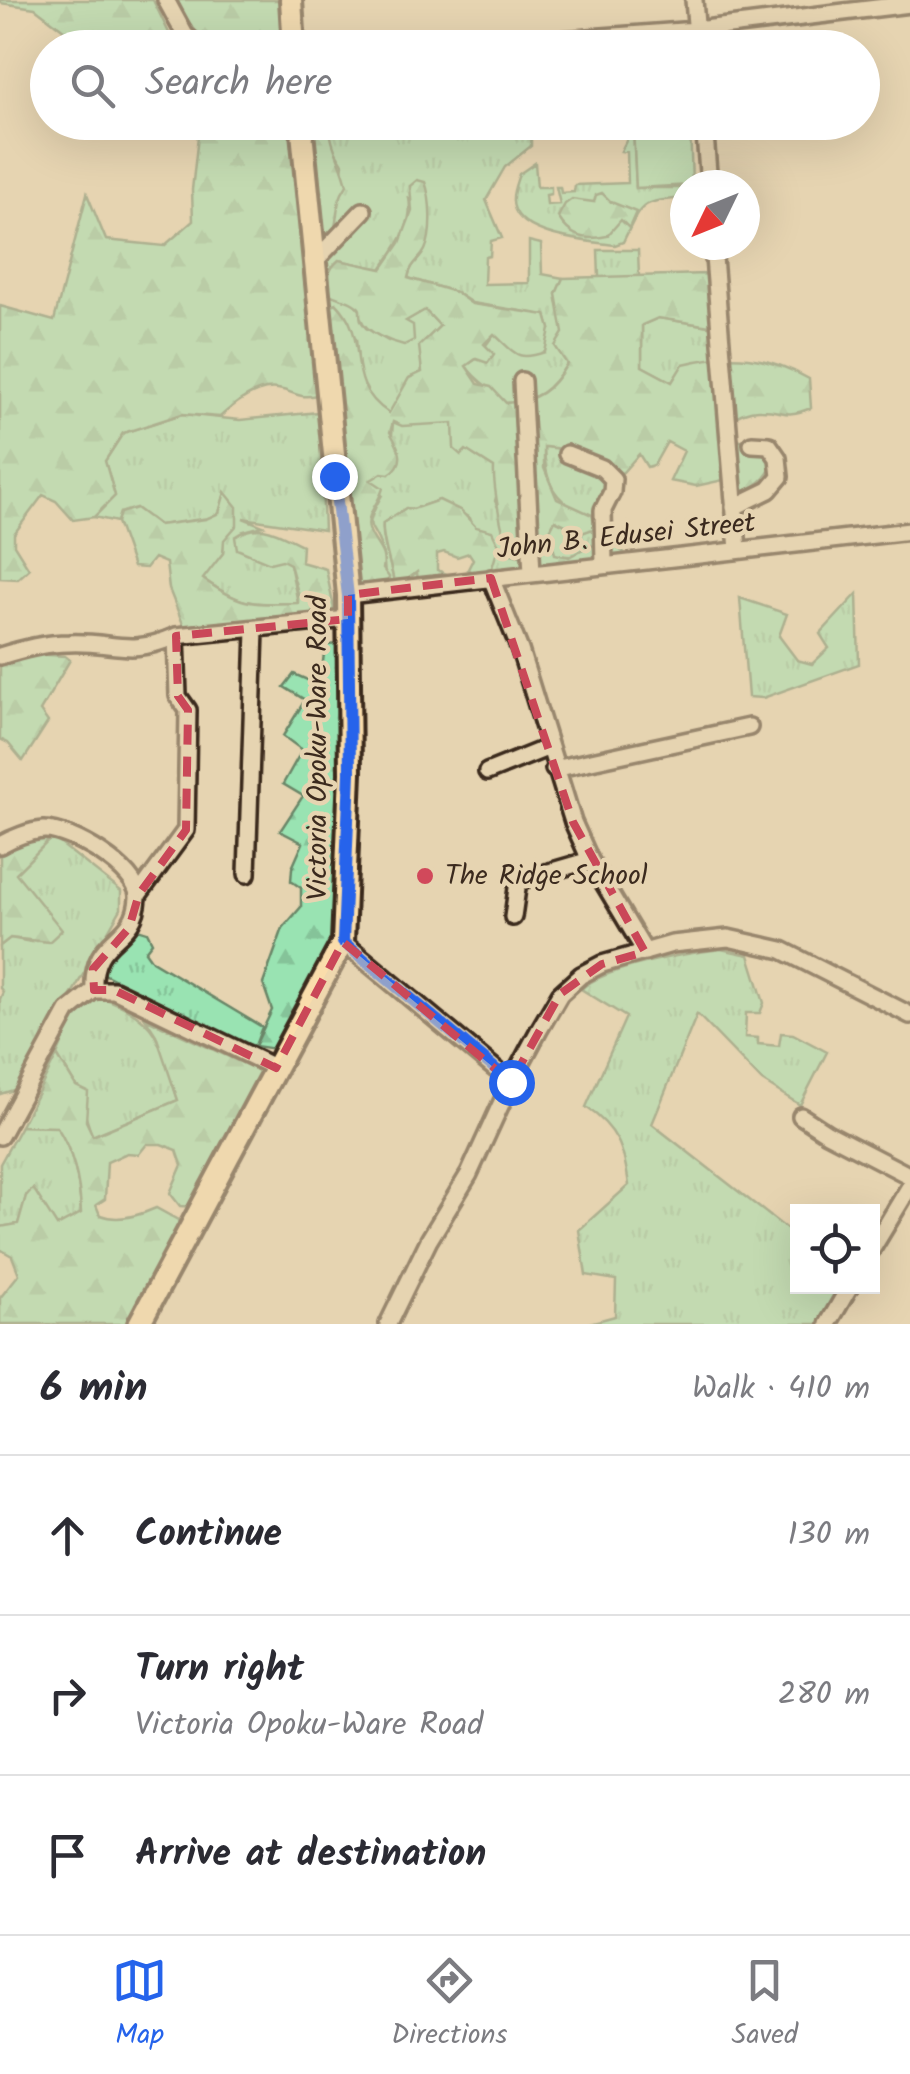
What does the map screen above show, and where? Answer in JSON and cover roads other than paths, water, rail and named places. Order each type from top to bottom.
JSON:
[{"type":"main road","points":[[291,0],[293,30]]},
{"type":"main road","name":"Victoria Opoku-Ware Road","points":[[139,1324],[343,942],[350,773],[348,596],[303,140]]},
{"type":"street","points":[[166,0],[182,30]]},
{"type":"street","points":[[694,0],[696,30],[910,4]]},
{"type":"street","points":[[705,140],[707,170]]},
{"type":"street","points":[[314,262],[364,211]]},
{"type":"street","points":[[714,260],[738,550]]},
{"type":"street","points":[[522,380],[532,573]]},
{"type":"street","points":[[734,507],[769,490],[780,477],[778,458],[769,445],[752,444]]},
{"type":"street","points":[[567,454],[602,468],[613,478],[604,510],[604,565]]},
{"type":"street","name":"John B. Edusei Street","points":[[348,596],[910,531]]},
{"type":"street","points":[[491,578],[540,710],[554,769],[590,860],[645,952]]},
{"type":"street","points":[[0,656],[30,647],[71,642],[128,650],[150,648],[176,636],[348,619]]},
{"type":"street","points":[[247,874],[255,630]]},
{"type":"street","points":[[94,990],[93,969],[108,942],[129,928],[139,894],[186,830],[188,710],[178,696],[176,636]]},
{"type":"street","points":[[554,769],[749,726]]},
{"type":"street","points":[[487,772],[547,748]]},
{"type":"street","points":[[0,845],[45,830],[63,833],[109,858],[132,877],[139,894]]},
{"type":"street","points":[[512,917],[518,881],[590,860]]},
{"type":"street","points":[[388,1324],[429,1240],[469,1174],[511,1082],[560,994],[580,975],[602,964],[672,944],[728,938],[782,950],[910,1015]]},
{"type":"street","points":[[343,942],[511,1082]]},
{"type":"street","points":[[0,1136],[68,1010],[94,990],[114,990],[276,1068]]},
{"type":"street","points":[[801,1116],[910,1185],[880,1236]]},
{"type":"street","points":[[828,1324],[845,1294]]},
{"type":"place","name":"The Ridge School","points":[[425,876]]}]
